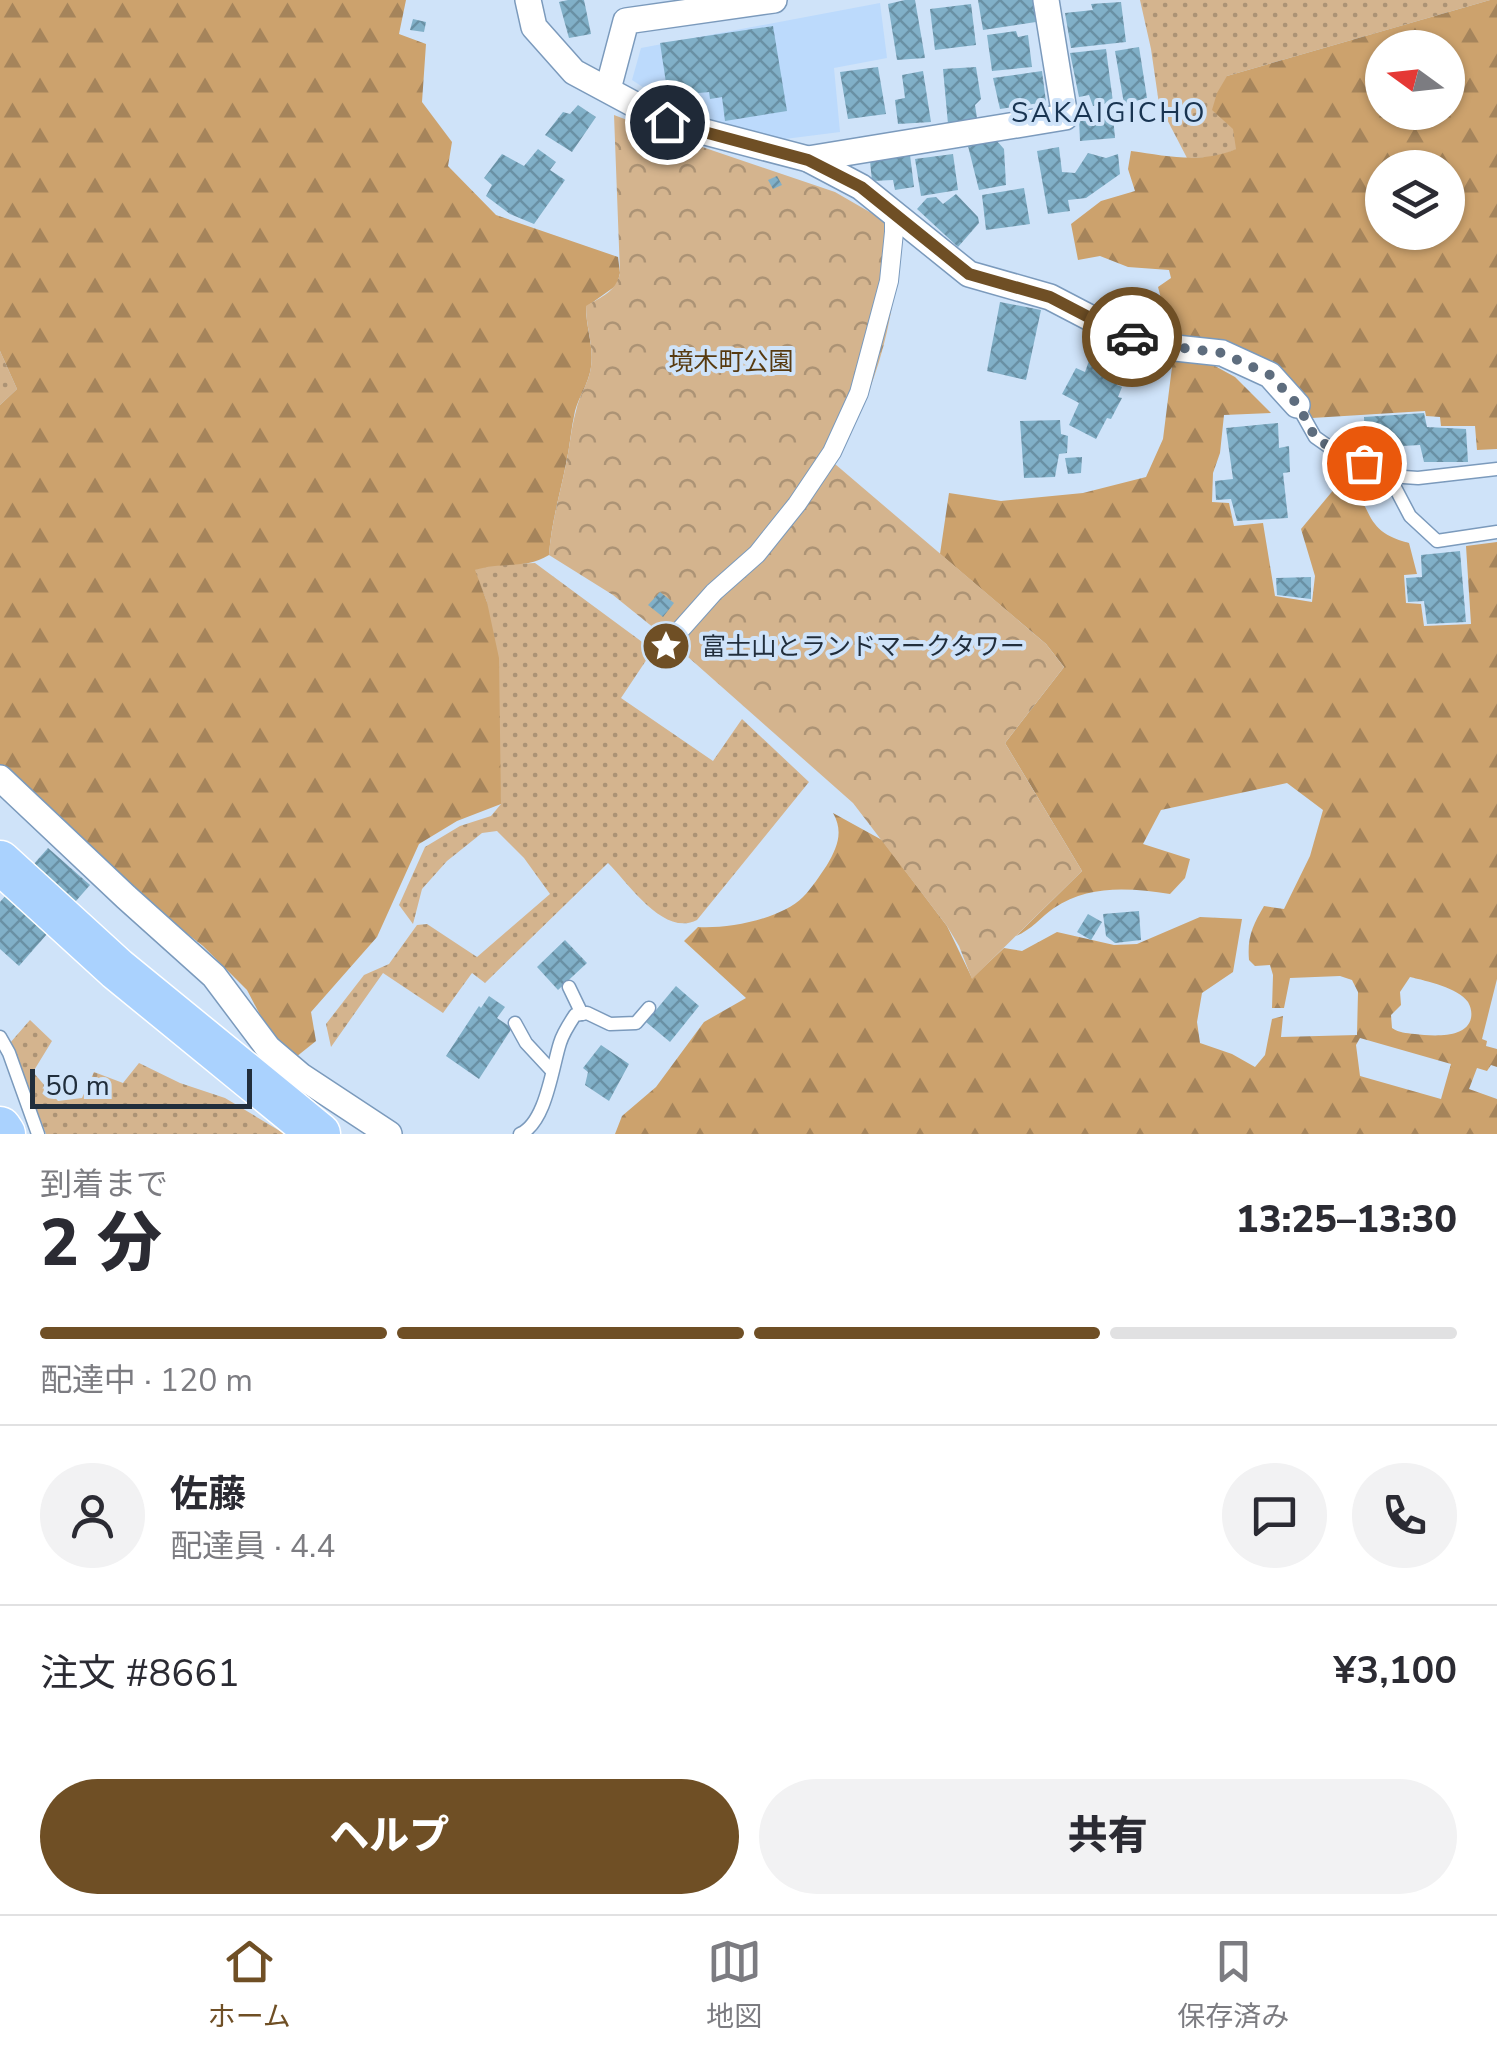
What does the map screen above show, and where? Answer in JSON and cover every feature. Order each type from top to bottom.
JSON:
[{"type":"highway","points":[[0,862],[117,969],[319,1134]]},
{"type":"highway","points":[[0,896],[136,1016],[215,1049]]},
{"type":"street","points":[[528,0],[534,27],[574,72],[667,122],[808,160],[861,187],[969,274],[1050,297],[1121,334],[1233,357],[1270,375],[1298,405]]},
{"type":"street","points":[[608,89],[621,10],[774,0]]},
{"type":"street","points":[[808,160],[1065,117],[1046,0]]},
{"type":"street","points":[[666,646],[714,592],[757,554],[832,452],[859,393],[890,281],[894,212]]},
{"type":"street","points":[[0,778],[214,976],[268,1048],[301,1076],[389,1134]]},
{"type":"lane","points":[[1298,405],[1315,437],[1335,451],[1389,476],[1418,478],[1497,468]]},
{"type":"lane","points":[[1389,476],[1410,516],[1437,541],[1497,532]]},
{"type":"lane","points":[[569,988],[582,1014]]},
{"type":"lane","points":[[520,1134],[529,1130],[544,1103],[562,1037],[575,1015],[587,1013],[610,1024],[636,1023],[650,1008]]},
{"type":"lane","points":[[515,1024],[526,1043],[552,1071]]},
{"type":"lane","points":[[0,1037],[38,1134]]},
{"type":"shaded area","points":[[880,3],[887,58],[834,68],[840,132],[777,140],[676,109],[632,80],[641,48]]},
{"type":"green space","points":[[0,0],[406,0],[399,34],[426,44],[422,102],[452,142],[448,166],[496,215],[618,257],[617,285],[586,307],[591,367],[575,411],[549,555],[531,562],[475,570],[487,602],[499,658],[501,804],[457,821],[419,844],[377,937],[311,1012],[316,1041],[296,1057],[268,1030],[247,990],[203,946],[125,886],[0,767],[0,405],[17,389],[0,351]]},
{"type":"green space","points":[[1140,0],[1490,0],[1386,30],[1365,30],[1365,36],[1227,76],[1237,149],[1217,157],[1187,158],[1159,104]]},
{"type":"green space","points":[[1497,0],[1497,449],[1477,450],[1475,426],[1441,426],[1440,417],[1426,416],[1425,411],[1312,418],[1299,395],[1170,333],[1158,287],[1171,278],[1169,270],[1128,267],[1100,256],[1078,260],[1071,224],[1101,201],[1135,191],[1128,169],[1131,151],[1197,158],[1236,149],[1233,129],[1212,110],[1227,76],[1365,36],[1365,130],[1465,130],[1465,30],[1386,30]]},
{"type":"green space","name":"境木町公園","points":[[614,115],[835,192],[906,233],[902,237],[880,360],[835,464],[1046,644],[1064,667],[1005,743],[1082,871],[972,979],[947,926],[853,803],[670,641],[613,595],[549,555],[574,417],[591,367],[586,306],[611,289],[620,273]]},
{"type":"green space","points":[[0,351],[17,389],[0,405]]},
{"type":"green space","points":[[1173,359],[1215,366],[1235,377],[1271,413],[1224,415],[1212,502],[1229,503],[1234,526],[1263,523],[1275,596],[1312,602],[1315,576],[1301,529],[1345,476],[1375,524],[1383,532],[1409,543],[1417,574],[1404,575],[1406,603],[1421,604],[1424,626],[1471,624],[1466,546],[1497,542],[1497,979],[1482,1039],[1487,1041],[1486,1046],[1497,1049],[1497,1067],[1491,1065],[1487,1071],[1477,1068],[1469,1089],[1497,1099],[1497,1134],[615,1134],[622,1116],[656,1087],[704,1022],[746,998],[684,941],[698,927],[754,921],[782,911],[803,897],[836,846],[839,833],[833,813],[882,840],[947,926],[972,978],[1004,948],[1022,951],[1057,932],[1114,945],[1137,944],[1200,917],[1242,919],[1233,972],[1202,993],[1197,1022],[1200,1043],[1255,1067],[1265,1055],[1272,1019],[1283,1016],[1281,1037],[1357,1035],[1358,992],[1352,980],[1340,976],[1290,978],[1284,1008],[1272,1008],[1270,965],[1255,966],[1249,960],[1250,938],[1257,919],[1264,906],[1284,909],[1310,856],[1323,810],[1287,783],[1161,810],[1143,844],[1190,859],[1185,878],[1170,894],[1125,889],[1081,895],[1054,908],[1016,936],[1082,871],[1005,743],[1064,667],[1046,644],[940,554],[949,493],[1001,501],[1083,493],[1146,477],[1163,439]],"holes":[[[1410,977],[1463,997],[1471,1010],[1468,1025],[1456,1033],[1439,1035],[1405,1033],[1392,1028],[1391,1015],[1401,1005],[1400,992]],[[1360,1038],[1451,1064],[1441,1099],[1360,1076],[1356,1045]]]},
{"type":"green space","points":[[535,563],[653,650],[621,698],[713,761],[742,719],[809,782],[697,920],[685,923],[660,915],[608,863],[485,983],[472,973],[443,1013],[383,973],[331,1047],[326,1024],[364,975],[389,964],[417,925],[427,924],[477,957],[550,894],[524,858],[497,831],[482,833],[447,861],[422,889],[413,924],[399,905],[425,847],[460,826],[491,816],[501,804],[487,602],[474,570],[488,565]]},
{"type":"green space","points":[[30,1020],[52,1041],[33,1072],[58,1101],[82,1098],[94,1072],[123,1083],[139,1063],[180,1083],[225,1098],[285,1134],[46,1134],[10,1043]]},
{"type":"building","points":[[584,0],[591,34],[569,38],[559,2]]},
{"type":"building","points":[[915,0],[925,58],[897,60],[888,4]]},
{"type":"building","points":[[978,0],[1033,0],[1036,22],[983,30]]},
{"type":"building","points":[[1121,2],[1126,42],[1071,48],[1065,13],[1093,10],[1091,4]]},
{"type":"building","points":[[971,4],[976,45],[935,50],[930,9]]},
{"type":"building","points":[[413,19],[426,22],[424,32],[410,30]]},
{"type":"building","points":[[773,26],[787,111],[725,121],[722,97],[710,99],[709,92],[668,96],[660,43]]},
{"type":"building","points":[[1016,31],[1018,37],[1028,35],[1032,67],[992,71],[987,35]]},
{"type":"building","points":[[1139,47],[1147,98],[1124,104],[1115,51]]},
{"type":"building","points":[[1106,49],[1113,102],[1093,106],[1089,95],[1079,97],[1070,53]]},
{"type":"building","points":[[878,67],[886,114],[848,119],[840,72]]},
{"type":"building","points":[[976,67],[981,99],[975,105],[977,118],[948,124],[943,69]]},
{"type":"building","points":[[923,71],[931,122],[898,124],[895,100],[905,98],[902,75]]},
{"type":"building","points":[[1042,71],[1046,102],[1000,109],[993,78]]},
{"type":"building","points":[[578,105],[596,117],[572,152],[545,135],[563,112],[570,114]]},
{"type":"building","points":[[1113,116],[1115,138],[1080,141],[1079,119]]},
{"type":"building","points":[[997,141],[1004,149],[1006,185],[979,190],[968,146]]},
{"type":"building","points":[[1059,147],[1062,172],[1075,173],[1088,153],[1106,158],[1118,154],[1120,174],[1086,198],[1068,200],[1070,211],[1048,214],[1037,151]]},
{"type":"building","points":[[538,149],[556,162],[550,170],[565,180],[534,224],[510,214],[486,196],[492,185],[484,178],[502,154],[524,166]]},
{"type":"building","points":[[953,154],[958,190],[921,196],[915,159]]},
{"type":"building","points":[[910,155],[914,187],[895,190],[893,180],[872,181],[870,161]]},
{"type":"building","points":[[777,176],[782,185],[773,189],[768,180]]},
{"type":"building","points":[[1024,188],[1030,224],[986,230],[982,195]]},
{"type":"building","points":[[956,194],[979,223],[958,247],[917,209],[927,198],[936,197],[943,204]]},
{"type":"building","points":[[1000,302],[1041,310],[1026,380],[987,371]]},
{"type":"building","points":[[1098,336],[1113,342],[1105,362],[1123,372],[1117,385],[1122,387],[1118,397],[1122,398],[1096,439],[1069,425],[1079,403],[1062,394],[1076,368],[1085,372]]},
{"type":"building","points":[[1424,413],[1427,427],[1466,429],[1468,462],[1424,462],[1420,445],[1365,448],[1364,417]]},
{"type":"building","points":[[1060,420],[1061,434],[1068,436],[1067,453],[1059,454],[1055,477],[1024,478],[1020,421]]},
{"type":"building","points":[[1278,423],[1279,448],[1289,446],[1290,472],[1283,473],[1288,518],[1237,521],[1231,499],[1216,500],[1215,481],[1233,479],[1226,428]]},
{"type":"building","points":[[1082,457],[1081,473],[1068,474],[1065,458]]},
{"type":"building","points":[[1460,551],[1466,622],[1427,624],[1424,601],[1408,602],[1406,578],[1422,577],[1421,555]]},
{"type":"building","points":[[1311,577],[1311,599],[1277,595],[1276,578]]},
{"type":"building","points":[[660,592],[674,603],[663,617],[648,605]]},
{"type":"building","points":[[48,848],[90,885],[19,966],[0,949],[0,902]]},
{"type":"building","points":[[1139,911],[1141,940],[1115,943],[1106,936],[1103,914]]},
{"type":"building","points":[[1088,914],[1102,922],[1091,940],[1077,932]]},
{"type":"building","points":[[565,940],[587,963],[558,990],[537,967]]},
{"type":"building","points":[[676,986],[699,1006],[670,1042],[646,1022]]},
{"type":"building","points":[[489,996],[505,1007],[497,1018],[512,1028],[479,1079],[446,1056]]},
{"type":"building","points":[[601,1045],[629,1064],[609,1101],[585,1085],[588,1072],[583,1068]]},
{"type":"way so far","points":[[1132,337],[1222,353],[1270,375],[1298,405],[1315,437],[1364,463]]},
{"type":"place","name":"富士山とランドマークタワー","points":[[666,646]]},
{"type":"district","name":"SAKAIGICHO","points":[[1109,112]]},
{"type":"route","points":[[667,122],[808,160],[861,187],[969,274],[1050,297],[1132,337]]}]
